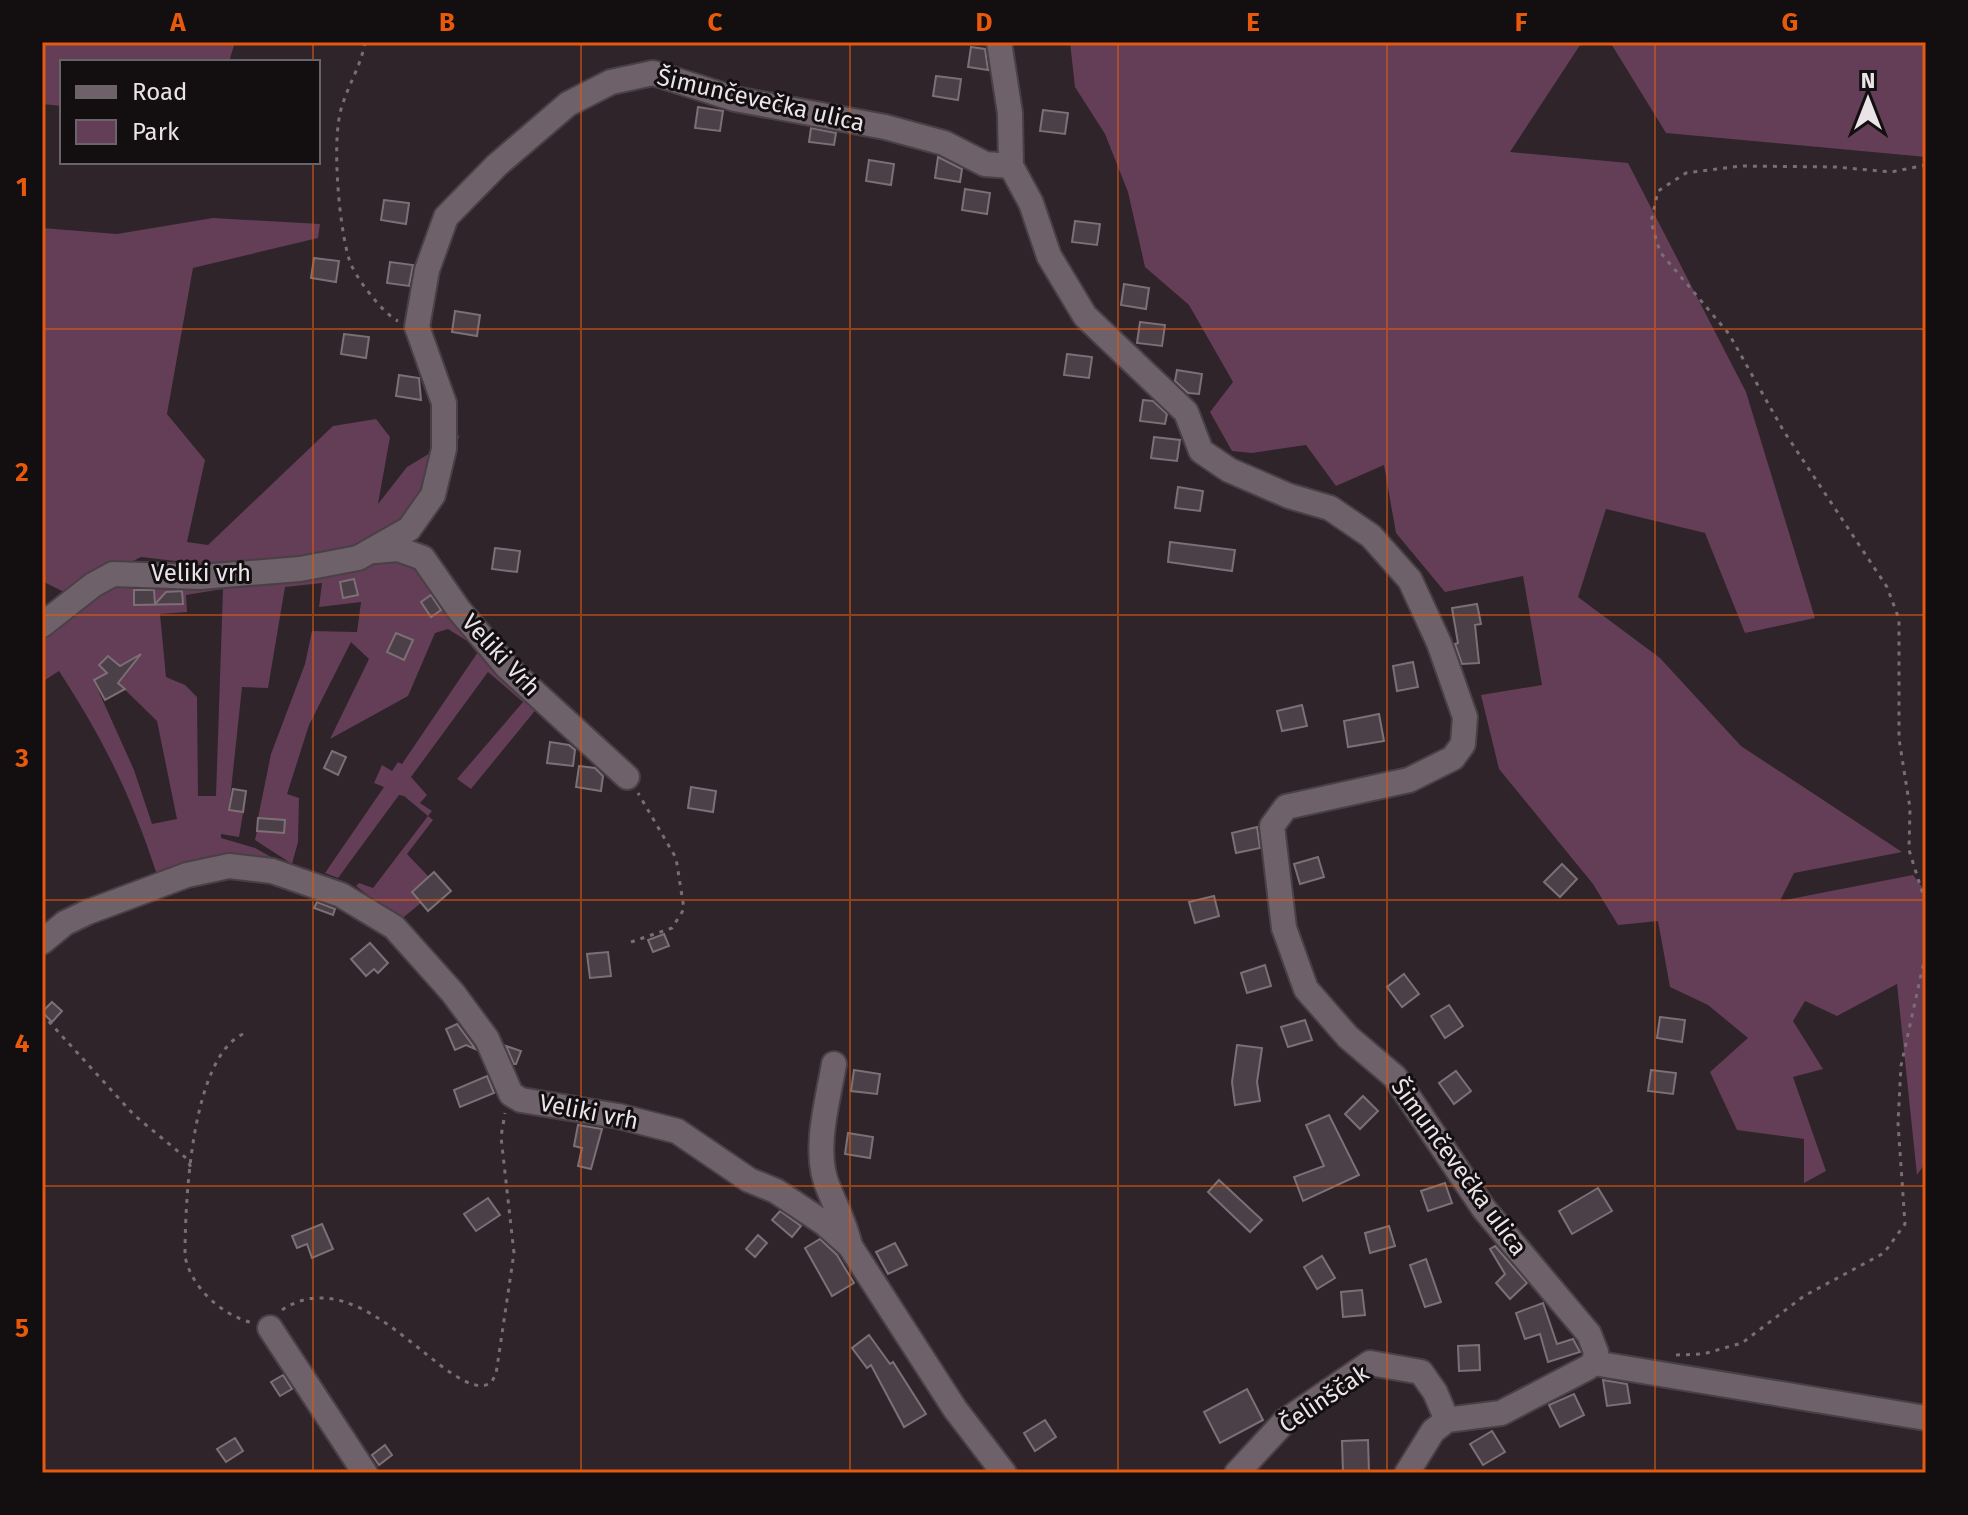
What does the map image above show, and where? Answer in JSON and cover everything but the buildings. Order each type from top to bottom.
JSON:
[{"type":"street","name":"Šimunčevečka ulica","points":[[999,42],[1010,113],[1011,166],[1031,203],[1049,256],[1085,316],[1186,412],[1201,451],[1229,470],[1289,496],[1330,508],[1371,536],[1410,580],[1439,643],[1465,717],[1463,744],[1453,758],[1409,780],[1286,807],[1272,826],[1284,928],[1306,989],[1348,1037],[1395,1077],[1484,1209],[1589,1334],[1596,1352],[1594,1363]]},
{"type":"street","name":"Šimunčevečka ulica","points":[[375,551],[409,529],[426,509],[444,449],[444,403],[417,327],[427,270],[446,217],[497,165],[568,104],[611,82],[653,73],[735,99],[900,131],[944,143],[985,164],[1011,166]]},
{"type":"street","name":"Veliki Vrh","points":[[375,551],[398,549],[423,558],[459,610],[507,667],[627,777]]},
{"type":"street","name":"Veliki vrh","points":[[42,625],[83,592],[113,574],[200,577],[300,569],[358,558],[375,551]]},
{"type":"street","name":"Veliki vrh","points":[[42,942],[65,923],[88,912],[187,875],[229,866],[272,871],[341,895],[394,927],[453,993],[487,1039],[513,1095],[677,1131],[749,1180],[791,1200],[850,1246],[955,1409],[1004,1473]]},
{"type":"street","points":[[834,1064],[823,1151],[825,1180],[845,1222],[850,1246]]},
{"type":"street","points":[[270,1328],[365,1473]]},
{"type":"street","name":"Čelinščak","points":[[1237,1473],[1285,1421],[1370,1363],[1421,1372],[1447,1420]]},
{"type":"street","points":[[1407,1473],[1433,1431],[1447,1420],[1501,1413],[1594,1363],[1926,1418]]},
{"type":"path","points":[[365,42],[362,61],[341,106],[338,130],[341,223],[350,263],[382,310],[391,318],[417,327]]},
{"type":"path","points":[[1926,165],[1891,172],[1740,166],[1686,173],[1658,191],[1651,222],[1660,252],[1729,334],[1783,430],[1887,587],[1899,619],[1899,739],[1910,808],[1909,850],[1926,904]]},
{"type":"path","points":[[627,777],[662,830],[676,858],[684,899],[680,918],[672,928],[631,942]]},
{"type":"path","points":[[1672,1355],[1703,1354],[1742,1343],[1804,1296],[1884,1253],[1905,1224],[1898,1123],[1901,1066],[1926,952]]},
{"type":"path","points":[[42,1014],[134,1115],[186,1158],[192,1169]]},
{"type":"path","points":[[243,1034],[230,1040],[208,1079],[198,1118],[185,1244],[187,1266],[226,1315],[270,1328],[276,1315],[286,1307],[310,1301],[342,1302],[389,1323],[460,1381],[475,1387],[491,1383],[514,1253],[501,1137],[505,1110],[513,1095]]},
{"type":"green space","points":[[42,42],[235,42],[230,60],[60,60],[60,106],[42,104]]},
{"type":"green space","points":[[1070,42],[1582,42],[1510,152],[1628,163],[1746,392],[1815,618],[1745,633],[1705,533],[1606,509],[1578,597],[1660,658],[1741,746],[1902,852],[1794,873],[1780,901],[1913,875],[1926,892],[1926,1067],[1923,1070],[1926,1076],[1926,1162],[1917,1175],[1897,984],[1837,1016],[1805,1001],[1793,1021],[1823,1069],[1793,1077],[1826,1171],[1804,1183],[1804,1139],[1737,1130],[1710,1072],[1748,1038],[1708,1005],[1670,987],[1658,921],[1618,925],[1593,884],[1499,769],[1481,695],[1542,685],[1523,576],[1445,592],[1396,533],[1384,465],[1336,486],[1306,445],[1252,453],[1232,451],[1210,412],[1233,382],[1189,305],[1145,267],[1128,192],[1105,134],[1075,87]]},
{"type":"green space","points":[[1610,42],[1919,42],[1926,47],[1926,157],[1666,133]]},
{"type":"green space","points":[[213,218],[320,224],[318,238],[193,268],[167,414],[205,460],[187,542],[208,545],[333,426],[376,419],[390,437],[378,504],[407,467],[460,435],[439,481],[375,542],[332,556],[261,563],[192,563],[141,557],[68,594],[42,581],[42,228],[117,234]]},
{"type":"green space","points":[[377,556],[405,562],[418,569],[435,593],[421,602],[431,616],[445,608],[538,707],[471,789],[457,779],[523,702],[488,672],[411,777],[427,795],[420,803],[432,811],[428,816],[399,795],[338,878],[325,873],[384,787],[374,783],[382,765],[392,771],[398,762],[402,764],[480,649],[448,629],[435,633],[408,696],[330,739],[369,659],[351,642],[309,725],[287,794],[299,798],[298,842],[292,864],[255,840],[257,831],[284,833],[285,820],[258,818],[271,754],[305,664],[312,631],[357,632],[361,602],[319,607],[322,583],[285,587],[268,688],[242,687],[229,809],[243,813],[239,837],[221,834],[221,838],[255,848],[280,862],[159,881],[128,798],[91,723],[59,671],[42,682],[42,632],[112,580],[134,584],[134,604],[155,604],[154,584]],"holes":[[[223,589],[216,796],[198,796],[197,697],[185,685],[166,677],[160,614],[187,612],[186,595]],[[108,656],[127,673],[118,683],[157,721],[177,819],[152,824],[134,770],[94,681],[107,673],[100,665]]]},
{"type":"green space","points":[[428,816],[433,820],[407,854],[429,877],[412,892],[421,903],[400,920],[356,886],[359,883],[373,888]]}]
